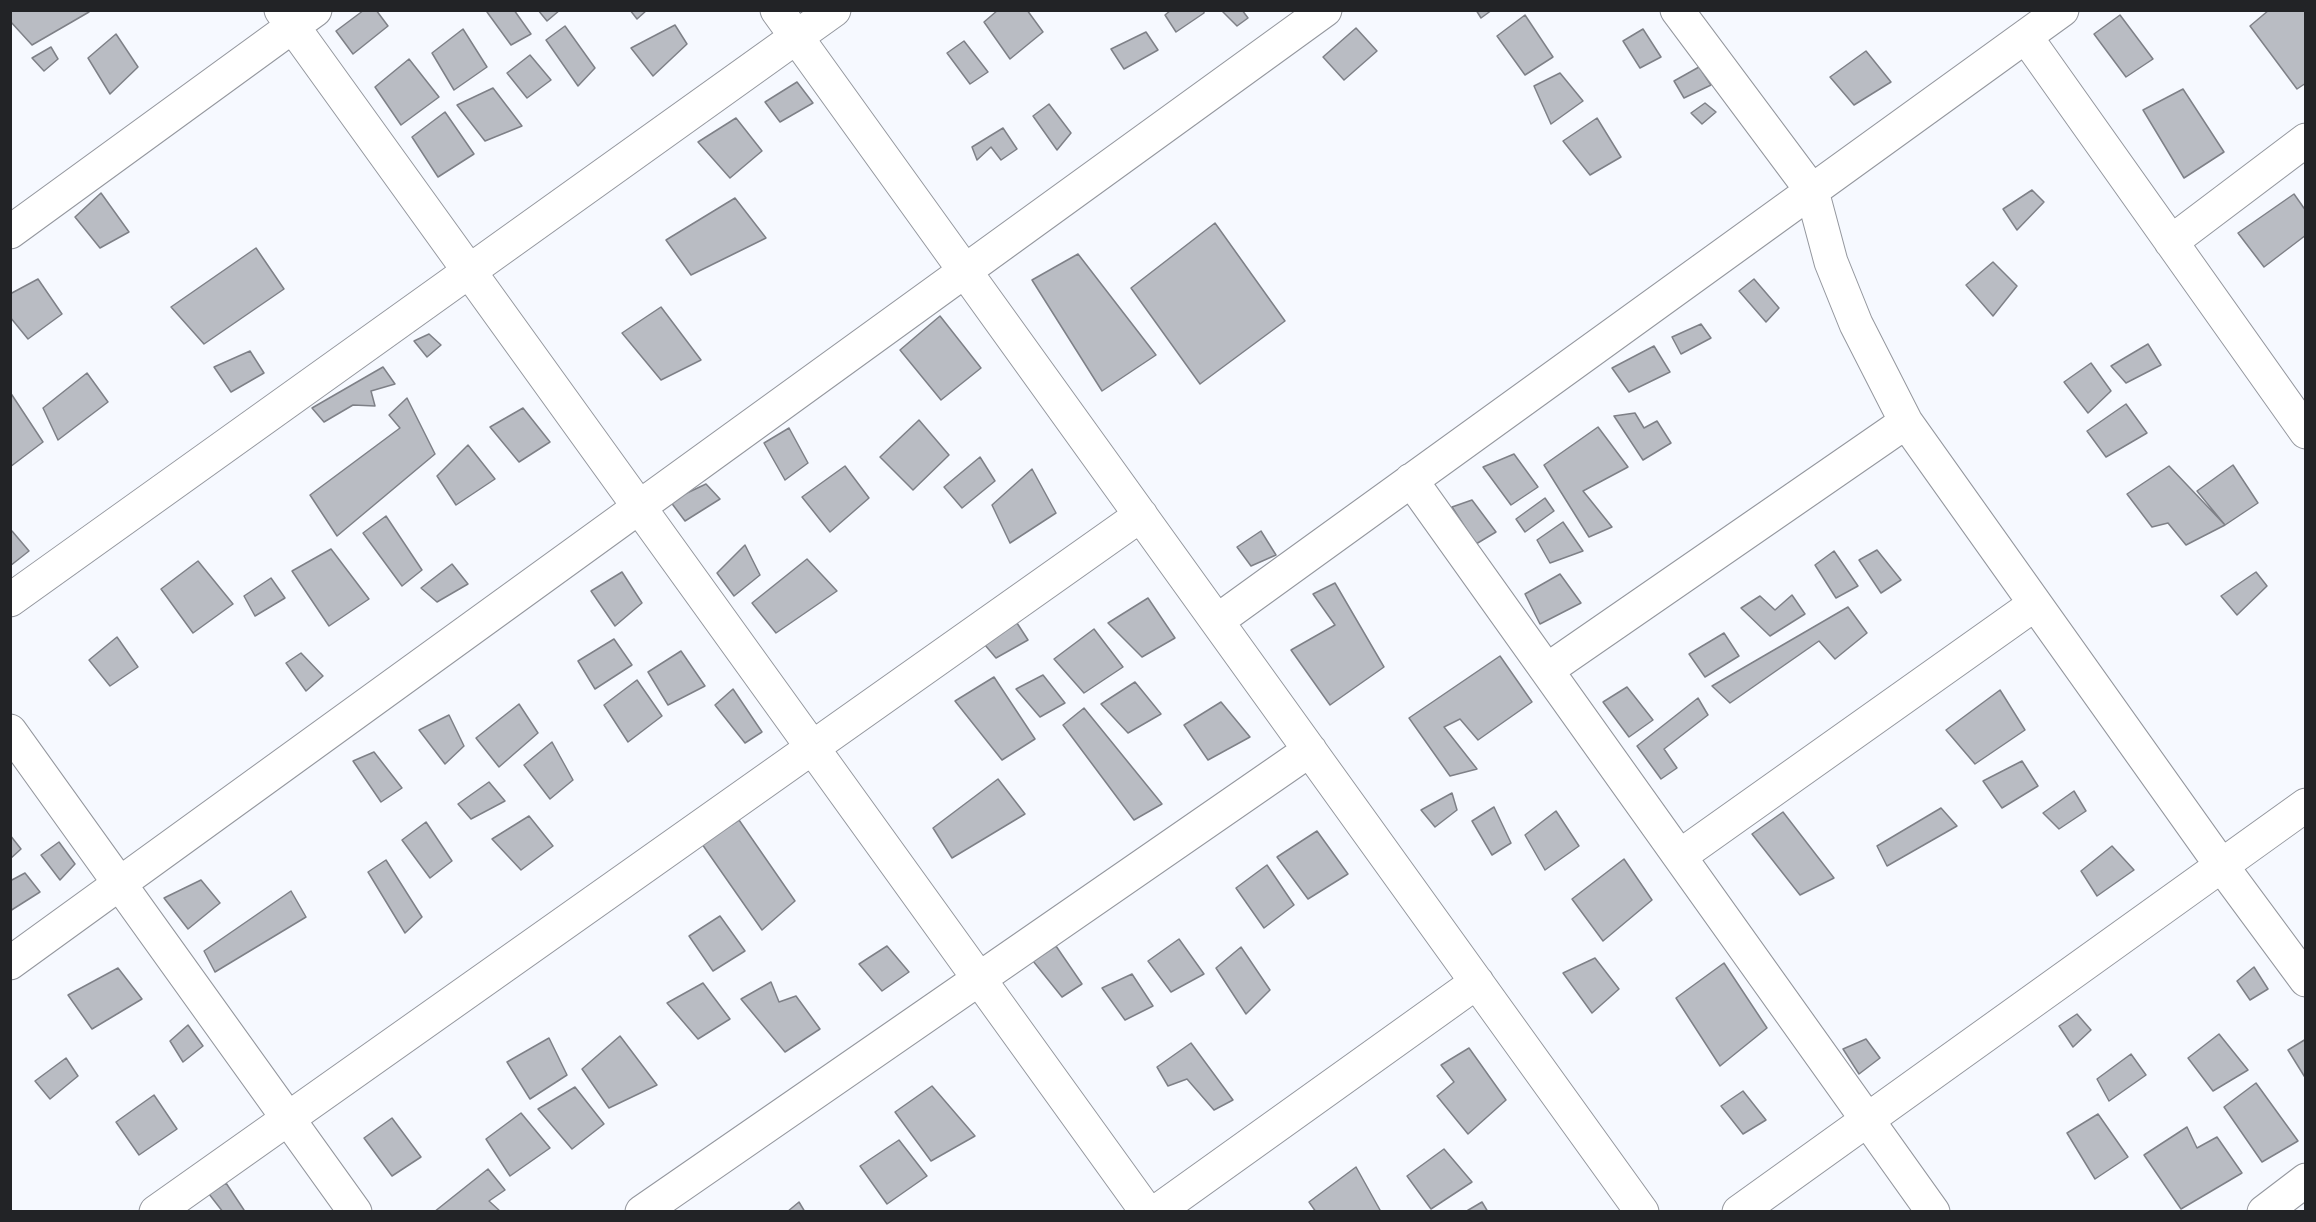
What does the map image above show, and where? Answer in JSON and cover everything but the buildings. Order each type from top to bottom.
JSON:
[{"type":"street","points":[[777,10],[1642,1212]]},
{"type":"street","points":[[10,600],[834,10]]},
{"type":"street","points":[[10,963],[1326,10]]},
{"type":"street","points":[[1677,10],[1812,191],[1831,262],[1856,324],[1905,422],[2221,865],[2306,980]]},
{"type":"street","points":[[1217,621],[2062,10]]},
{"type":"street","points":[[10,232],[297,16],[469,271],[1147,1212]]},
{"type":"street","points":[[2026,37],[2304,426]]},
{"type":"street","points":[[2171,242],[2306,140]]},
{"type":"street","points":[[1547,670],[1905,422]]},
{"type":"street","points":[[1411,480],[1933,1212]]},
{"type":"street","points":[[156,1212],[287,1117],[1141,515]]},
{"type":"street","points":[[1680,856],[2035,604]]},
{"type":"street","points":[[10,731],[355,1212]]},
{"type":"street","points":[[642,1212],[1310,750]]},
{"type":"street","points":[[1738,1212],[2306,805]]},
{"type":"street","points":[[1156,1212],[1477,982]]},
{"type":"street","points":[[2264,1212],[2306,1180]]}]
